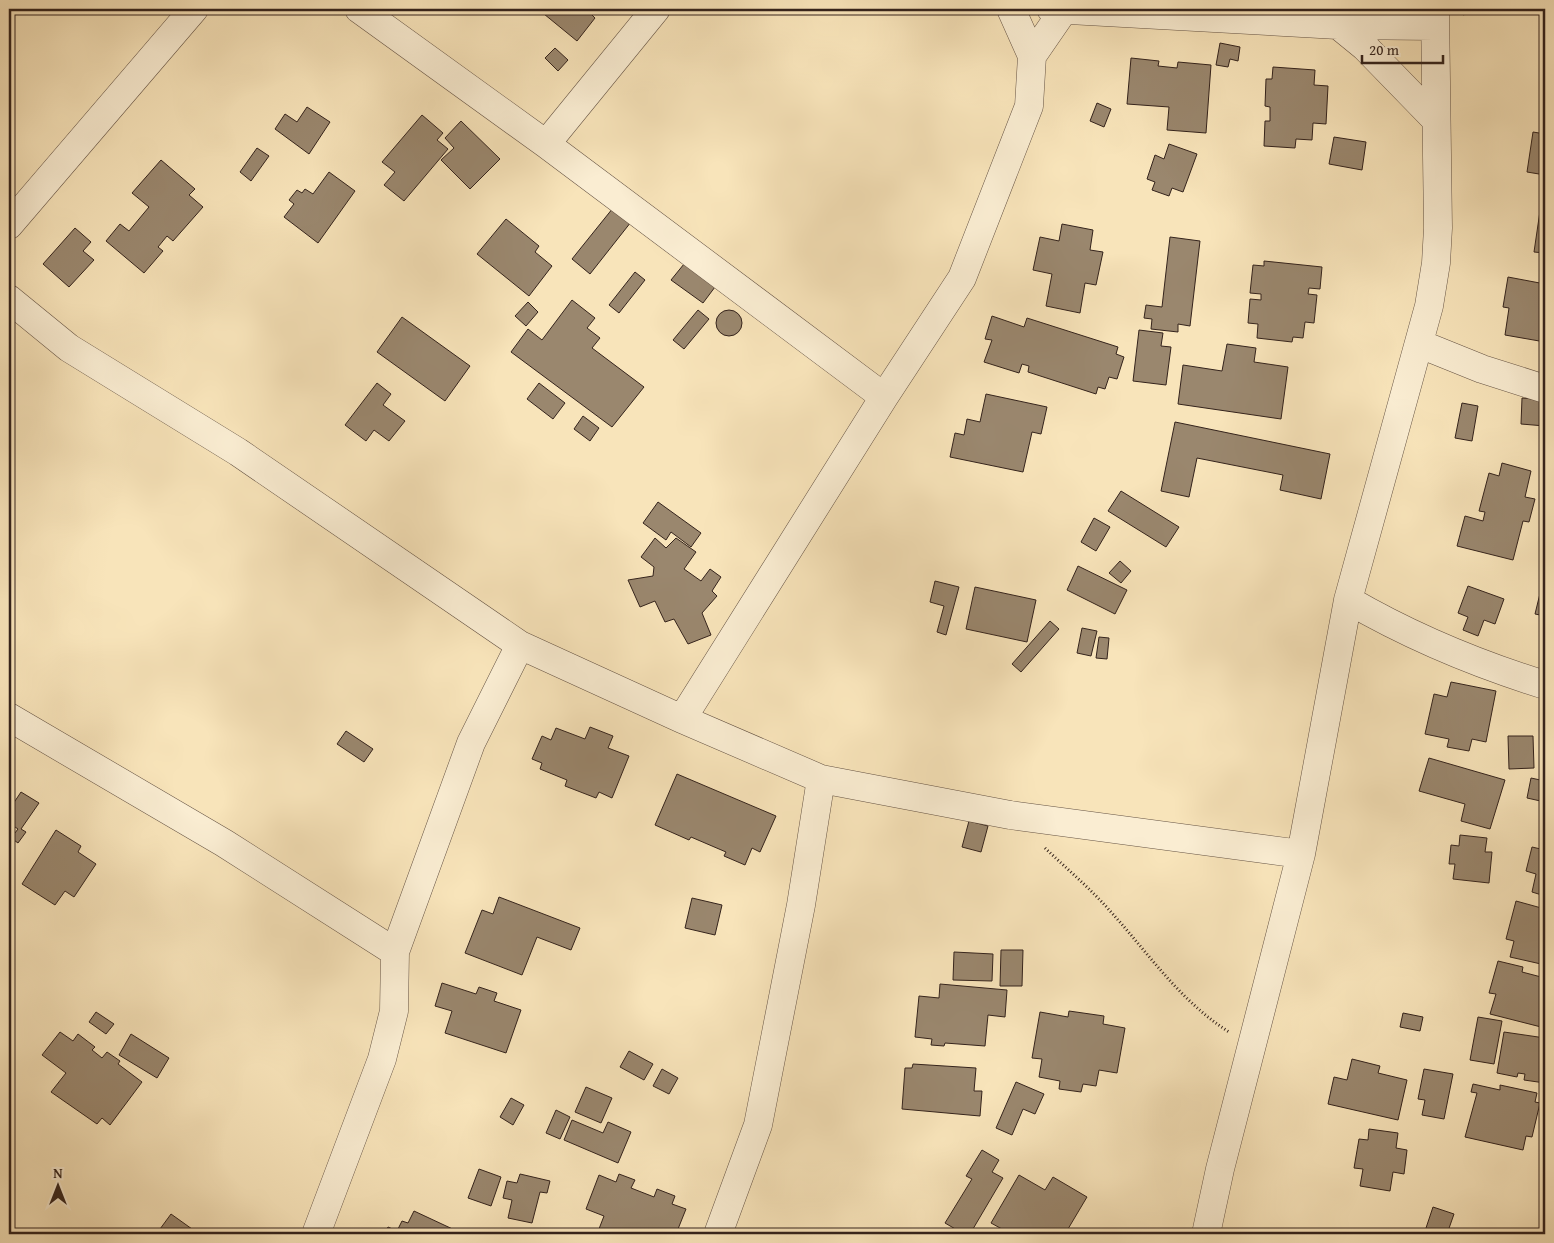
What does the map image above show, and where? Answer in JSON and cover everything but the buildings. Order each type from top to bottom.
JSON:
[{"type":"street","points":[[9,225],[194,9]]},
{"type":"street","points":[[359,9],[546,144],[884,397]]},
{"type":"street","points":[[546,144],[656,9]]},
{"type":"street","points":[[1011,9],[1032,56]]},
{"type":"street","points":[[682,720],[884,397],[962,278],[1029,106],[1032,56],[1057,10],[1338,25],[1434,17],[1438,228],[1436,263],[1420,344],[1348,600],[1301,854],[1220,1169],[1206,1234]]},
{"type":"street","points":[[1338,25],[1365,47],[1435,119]]},
{"type":"street","points":[[9,299],[69,348],[238,452],[520,645],[682,720],[821,779],[1010,815],[1301,854]]},
{"type":"street","points":[[1420,344],[1482,369],[1545,389]]},
{"type":"street","points":[[1348,600],[1382,619],[1438,644],[1507,673],[1545,685]]},
{"type":"street","points":[[316,1234],[382,1059],[394,1011],[395,952],[471,743],[520,645]]},
{"type":"street","points":[[9,717],[224,844],[395,952]]},
{"type":"street","points":[[718,1234],[758,1125],[801,905],[821,779]]},
{"type":"path","points":[[1010,815],[1110,911],[1177,991],[1210,1020],[1252,1047]]}]
